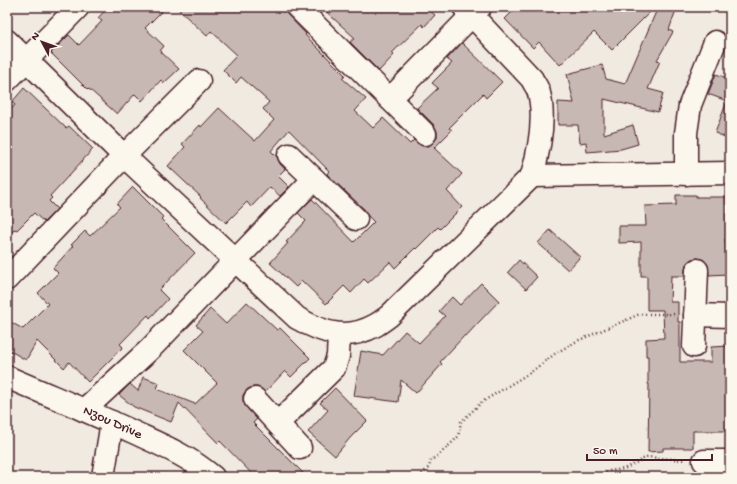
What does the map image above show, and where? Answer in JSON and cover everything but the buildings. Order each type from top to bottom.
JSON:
[{"type":"street","points":[[7,80],[78,7]]},
{"type":"street","points":[[298,7],[425,134]]},
{"type":"street","points":[[7,41],[124,156],[298,318],[311,326],[339,334],[359,332],[376,325],[389,316],[534,166],[541,136],[542,112],[539,92],[532,79],[472,10],[390,99]]},
{"type":"street","points":[[686,174],[686,133],[690,105],[715,42]]},
{"type":"street","points":[[7,279],[124,156],[199,81]]},
{"type":"street","points":[[290,155],[356,219]]},
{"type":"street","points":[[534,166],[686,174],[730,173]]},
{"type":"street","points":[[84,410],[150,349],[314,179]]},
{"type":"street","points":[[694,346],[697,270]]},
{"type":"street","points":[[695,315],[730,316]]},
{"type":"street","points":[[278,423],[334,368],[338,356],[339,334]]},
{"type":"street","name":"Nzou Drive","points":[[7,377],[173,450],[205,470],[213,477]]},
{"type":"street","points":[[255,400],[300,448]]},
{"type":"street","points":[[103,477],[112,422]]},
{"type":"street","points":[[704,461],[730,461]]},
{"type":"path","points":[[419,477],[429,467],[431,460],[439,455],[458,437],[462,422],[482,402],[531,372],[556,353],[577,341],[640,314],[695,315]]},
{"type":"path","points":[[599,477],[608,472],[624,469],[647,457],[704,461]]}]
